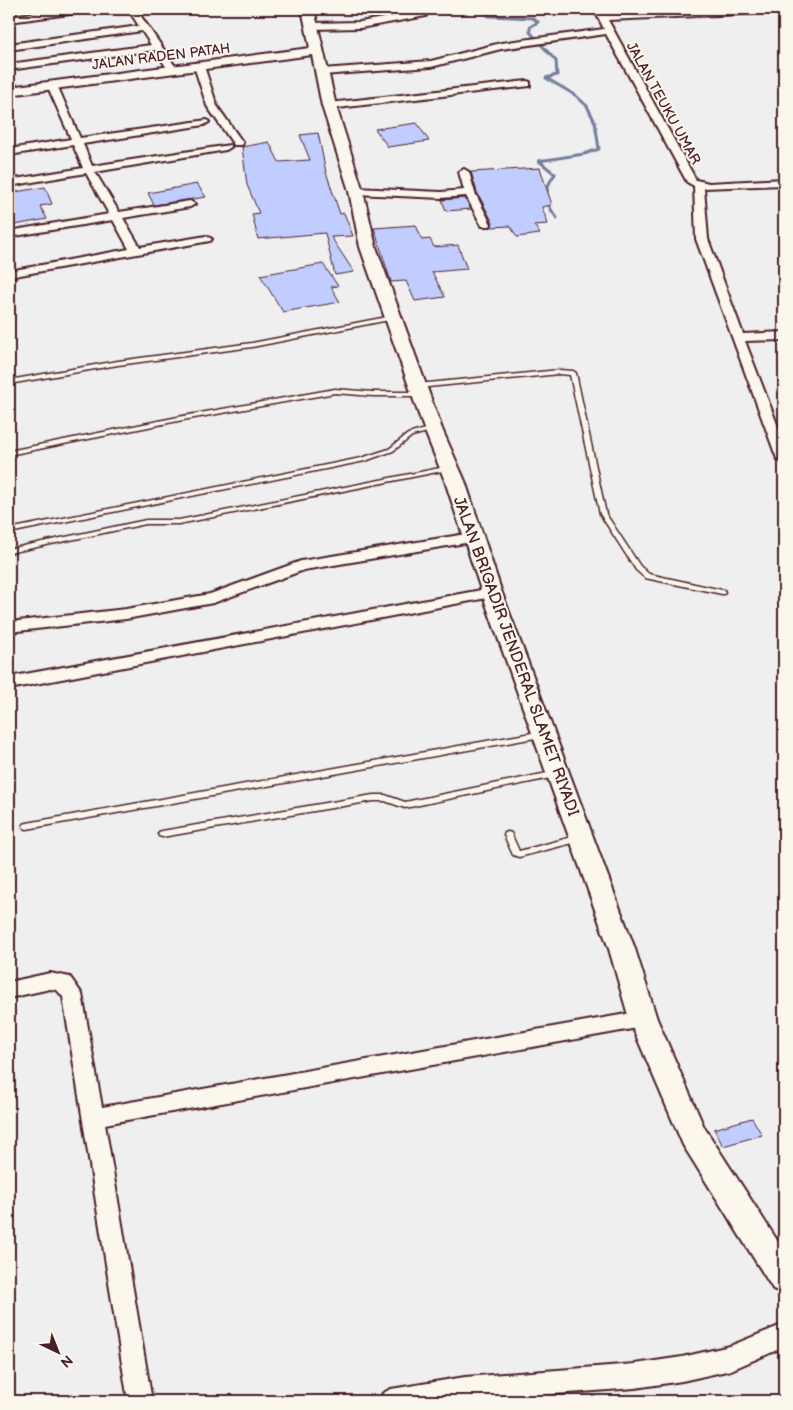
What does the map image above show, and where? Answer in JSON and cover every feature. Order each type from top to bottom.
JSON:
[{"type":"main road","name":"JALAN BRIGADIR JENDERAL SLAMET RIYADI","points":[[310,18],[329,106],[356,191],[368,247],[433,430],[450,468],[472,538],[622,949],[643,1019],[694,1136],[718,1178],[784,1278]]},
{"type":"main road","name":"JALAN RADEN PATAH","points":[[9,91],[316,51]]},
{"type":"street","points":[[9,19],[85,9]]},
{"type":"street","points":[[132,9],[172,69]]},
{"type":"street","points":[[600,13],[784,9]]},
{"type":"street","name":"JALAN TEUKU UMAR","points":[[600,13],[692,182],[699,185],[784,182]]},
{"type":"street","points":[[310,18],[368,24],[423,14]]},
{"type":"street","points":[[9,47],[143,28]]},
{"type":"street","points":[[322,72],[431,64],[478,51],[610,31]]},
{"type":"street","points":[[9,67],[156,47]]},
{"type":"street","points":[[200,66],[205,90],[221,120],[231,129],[238,143]]},
{"type":"street","points":[[329,106],[527,84]]},
{"type":"street","points":[[52,85],[89,170],[136,251]]},
{"type":"street","points":[[9,152],[204,122]]},
{"type":"street","points":[[186,125],[202,151]]},
{"type":"street","points":[[9,184],[226,147]]},
{"type":"street","points":[[464,172],[470,193],[486,224]]},
{"type":"street","points":[[699,185],[702,239],[784,459]]},
{"type":"street","points":[[356,191],[441,195],[470,193]]},
{"type":"street","points":[[9,234],[190,204]]},
{"type":"street","points":[[9,274],[206,239]]},
{"type":"street","points":[[738,338],[784,336]]},
{"type":"street","points":[[9,627],[126,614],[194,602],[232,592],[301,566],[472,538]]},
{"type":"street","points":[[9,683],[492,593]]},
{"type":"street","points":[[9,990],[50,981],[63,983],[72,994],[140,1401]]},
{"type":"street","points":[[94,1118],[122,1111],[643,1019]]},
{"type":"street","points":[[391,1401],[466,1395],[682,1369],[731,1358],[784,1335]]},
{"type":"lane","points":[[15,381],[118,363],[252,345],[392,318]]},
{"type":"lane","points":[[9,453],[183,418],[335,391],[373,394],[420,390],[558,372],[573,373],[603,514],[638,568],[648,576],[722,592]]},
{"type":"lane","points":[[9,531],[363,460],[391,450],[410,435],[433,430]]},
{"type":"lane","points":[[9,551],[146,522],[179,522],[450,468]]},
{"type":"lane","points":[[27,826],[543,734]]},
{"type":"lane","points":[[162,834],[373,798],[385,798],[405,805],[559,774]]},
{"type":"lane","points":[[508,835],[516,852],[519,854],[582,838]]},
{"type":"building","points":[[417,123],[429,141],[388,147],[375,129]]},
{"type":"building","points":[[318,133],[326,172],[340,214],[344,213],[353,236],[331,237],[354,272],[335,275],[325,233],[258,239],[252,214],[259,213],[247,185],[242,147],[269,142],[279,162],[310,160],[300,135]]},
{"type":"building","points":[[540,168],[552,205],[542,207],[548,224],[534,225],[540,234],[517,237],[510,226],[491,227],[493,223],[477,192],[471,172]]},
{"type":"building","points":[[197,184],[206,197],[154,205],[148,193]]},
{"type":"building","points":[[45,187],[52,204],[40,206],[47,219],[9,226],[9,193]]},
{"type":"building","points":[[465,198],[471,209],[446,211],[442,200]]},
{"type":"building","points":[[416,225],[422,240],[430,239],[434,247],[458,245],[467,269],[432,272],[445,297],[415,301],[406,281],[391,282],[374,228]]},
{"type":"building","points":[[323,264],[338,286],[331,287],[340,302],[283,312],[260,275]]},
{"type":"building","points":[[752,1118],[762,1135],[723,1146],[714,1129]]},
{"type":"waterway","points":[[480,9],[489,16],[533,18],[538,22],[530,27],[530,32],[556,61],[557,75],[546,78],[575,95],[587,106],[595,122],[599,149],[584,154],[539,161],[555,174],[549,185],[547,196],[550,207],[557,218]]}]
